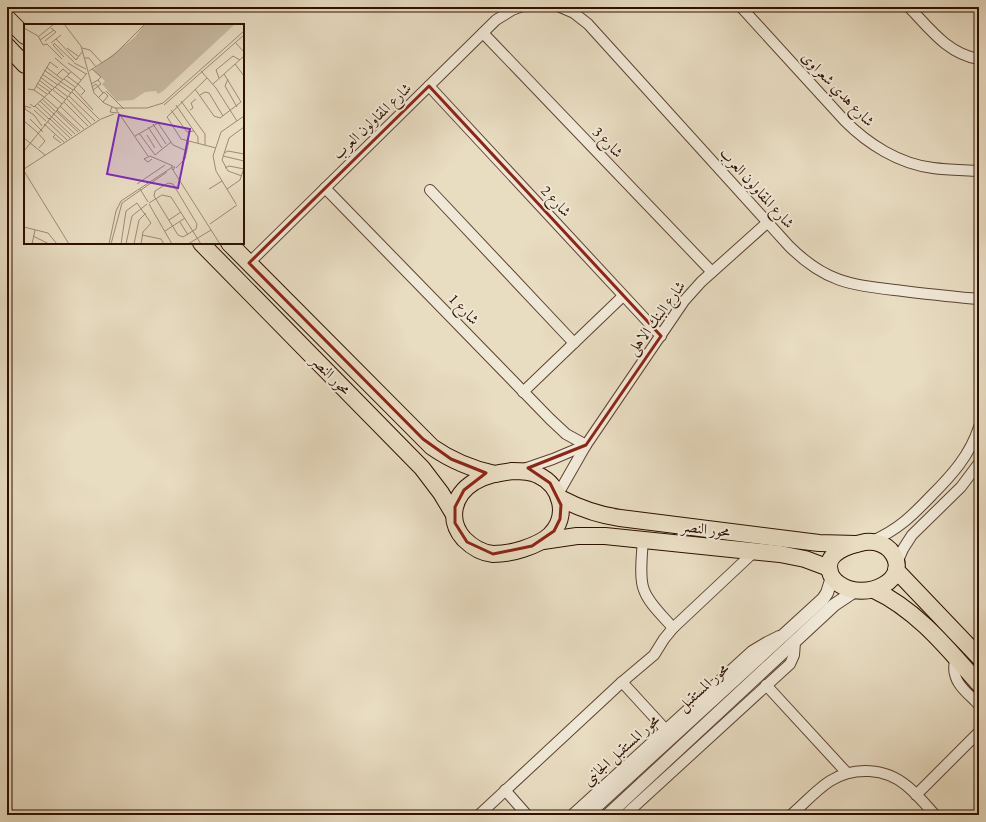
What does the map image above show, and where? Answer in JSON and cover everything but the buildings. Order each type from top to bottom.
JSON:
[{"type":"highway","points":[[7,18],[24,35]]},
{"type":"highway","points":[[7,46],[24,64]]},
{"type":"highway","name":"محور النصر","points":[[202,244],[422,468],[454,513]]},
{"type":"highway","name":"محور النصر","points":[[231,244],[432,447],[461,464],[495,474]]},
{"type":"highway","points":[[520,471],[533,473],[540,475],[550,483],[559,496],[562,512],[558,525],[549,536],[520,550],[493,554],[472,546],[462,536],[455,523],[454,513],[457,501],[468,486],[479,479],[495,474],[520,471]]},
{"type":"highway","name":"محور النصر","points":[[559,496],[589,511],[620,518],[813,542],[863,543]]},
{"type":"highway","name":"محور النصر","points":[[543,540],[591,535],[793,556],[817,563],[830,573]]},
{"type":"highway","points":[[896,567],[890,581],[874,590],[861,592],[842,586],[830,573],[832,559],[836,552],[844,548],[863,543],[877,542],[888,548],[892,553],[896,567],[919,594],[979,657]]},
{"type":"highway","points":[[874,590],[890,598],[917,619],[979,684]]},
{"type":"highway","points":[[904,608],[919,594]]},
{"type":"street","name":"شارع المقاولون العرب","points":[[249,262],[483,33],[504,15],[520,7]]},
{"type":"street","name":"شارع المقاولون العرب","points":[[560,7],[574,13],[588,24],[789,246],[809,264],[833,278],[859,286],[979,299]]},
{"type":"street","name":"شارع هدي شعراوى","points":[[741,7],[848,124],[875,146],[902,160],[917,165],[932,168],[979,171]]},
{"type":"street","points":[[909,7],[947,46],[962,54],[979,59]]},
{"type":"street","name":"شارع 3","points":[[483,33],[712,272]]},
{"type":"street","name":"شارع 2","points":[[429,86],[661,336]]},
{"type":"street","name":"شارع 1","points":[[325,188],[557,427],[566,434],[586,445]]},
{"type":"street","points":[[430,190],[574,343]]},
{"type":"street","name":"شارع البنك الاهلى","points":[[559,496],[586,445],[684,301],[701,282],[768,222]]},
{"type":"street","points":[[523,392],[623,296]]},
{"type":"street","points":[[863,543],[893,530],[904,523],[951,476],[967,453],[979,427]]},
{"type":"street","points":[[520,471],[586,445]]},
{"type":"street","points":[[896,567],[903,549],[912,535],[961,487],[979,463]]},
{"type":"street","points":[[643,540],[642,580],[644,590],[649,599],[673,628]]},
{"type":"street","points":[[479,815],[622,682],[654,655],[664,638],[673,628],[756,552]]},
{"type":"street","name":"محور المستقبل","points":[[587,815],[682,722],[823,599],[827,593],[830,573]]},
{"type":"street","name":"محور المستقبل","points":[[608,815],[834,605],[855,591]]},
{"type":"street","points":[[625,815],[792,661],[795,642]]},
{"type":"street","points":[[955,658],[954,673],[957,680],[979,705]]},
{"type":"street","points":[[622,682],[666,730]]},
{"type":"street","points":[[766,685],[847,773]]},
{"type":"street","name":"محور المستقبل الجانبى","points":[[572,815],[666,730],[682,722]]},
{"type":"street","points":[[916,795],[979,732]]},
{"type":"street","points":[[791,815],[825,784],[847,773],[859,771],[871,771],[887,774],[902,782],[935,815]]},
{"type":"street","points":[[505,790],[527,815]]},
{"type":"highlighted area","points":[[429,86],[661,336],[586,445],[528,468],[550,483],[561,505],[560,519],[554,531],[532,546],[493,554],[467,542],[455,523],[455,507],[464,490],[486,473],[451,459],[423,439],[249,263]]}]
